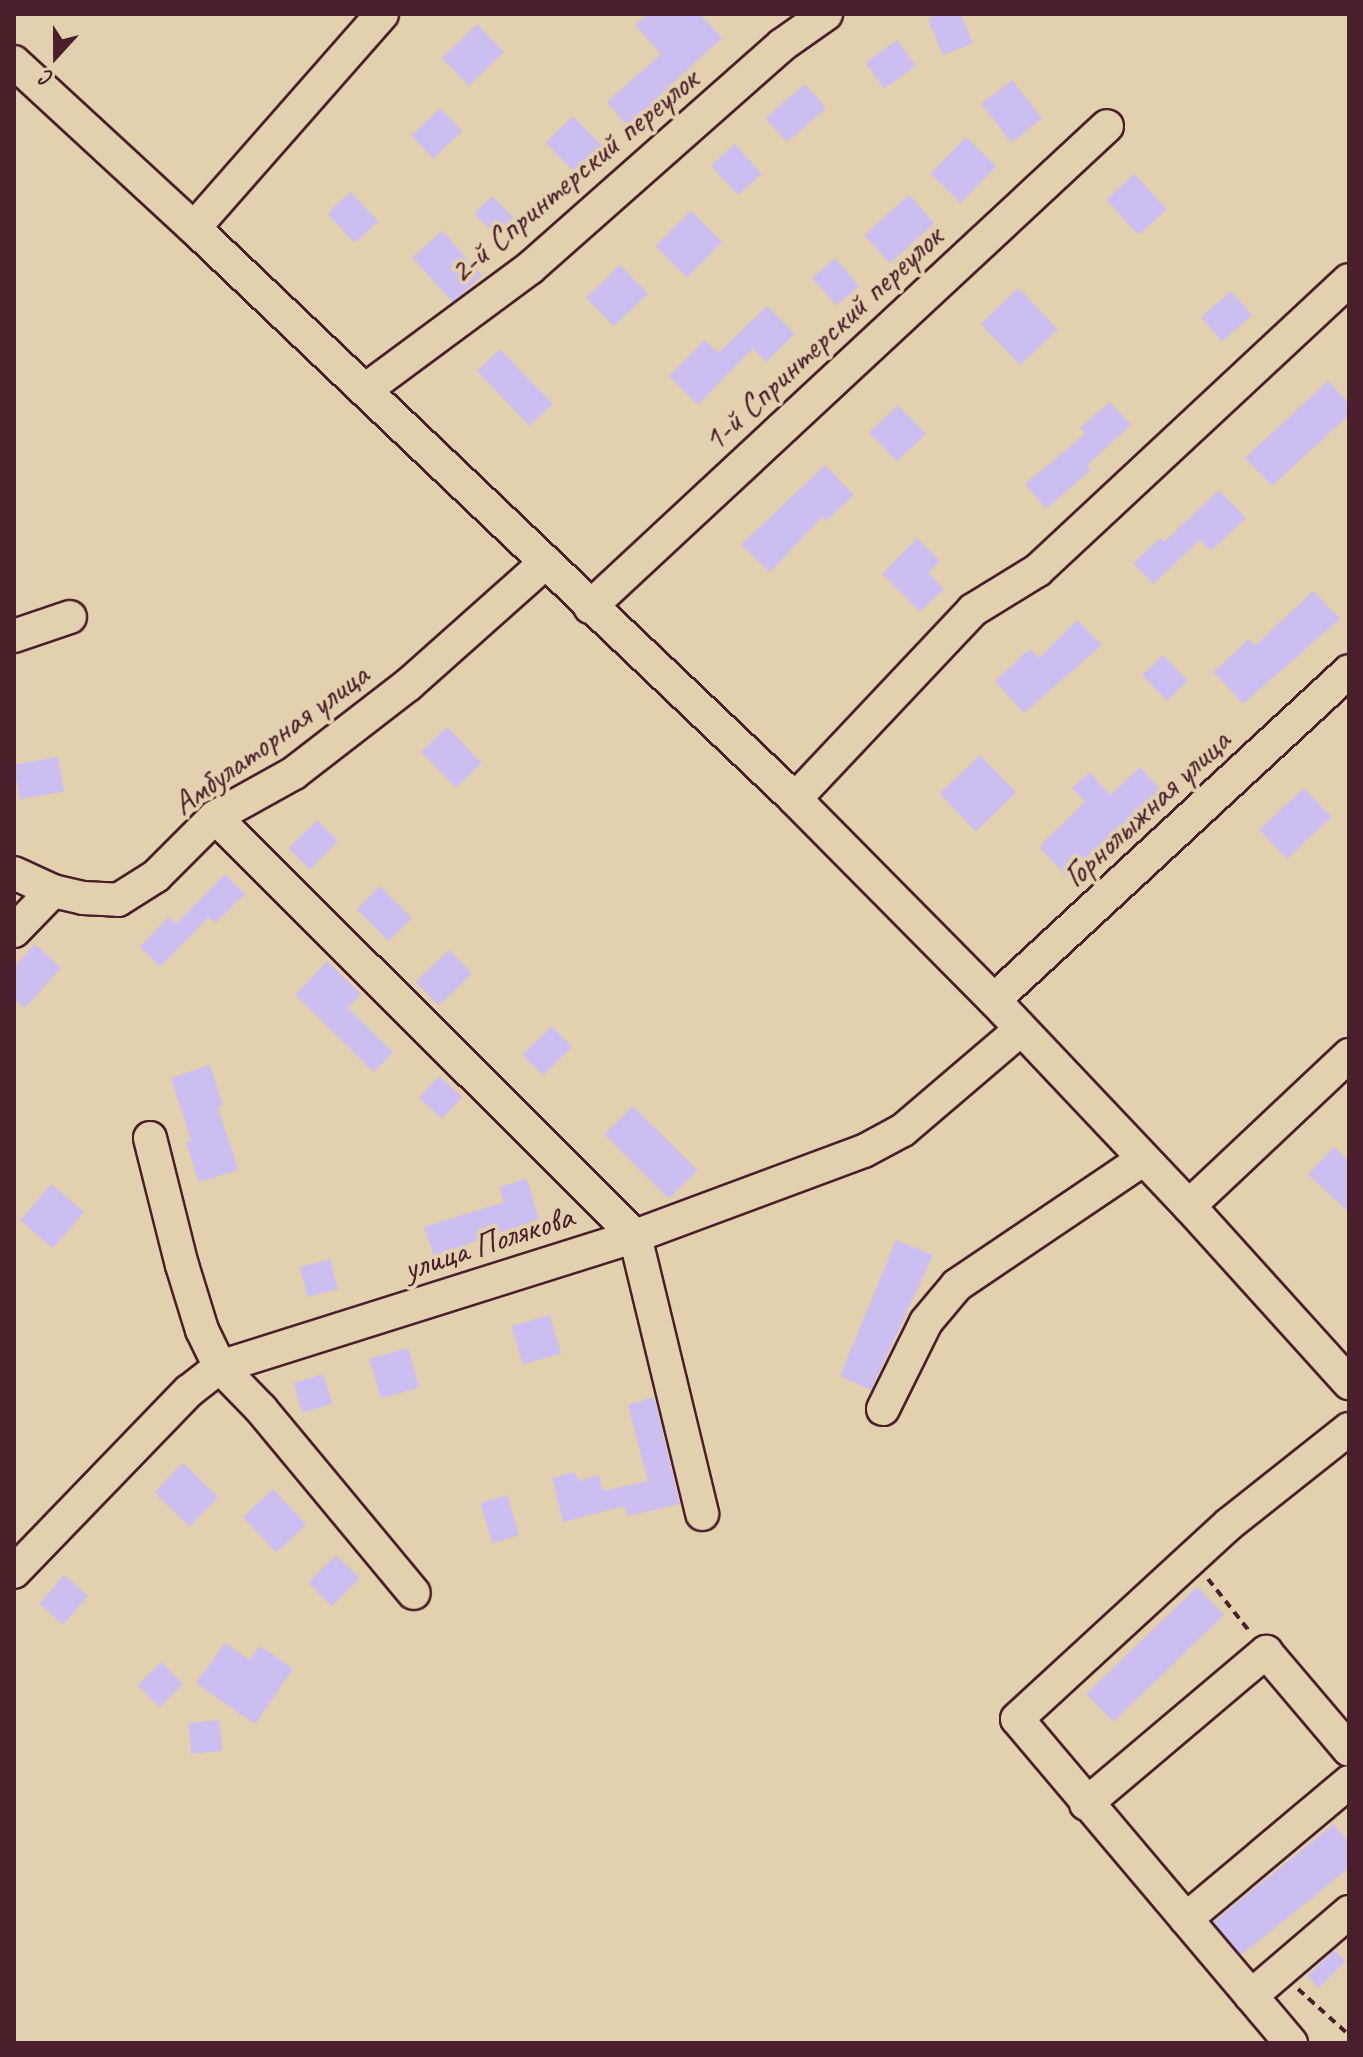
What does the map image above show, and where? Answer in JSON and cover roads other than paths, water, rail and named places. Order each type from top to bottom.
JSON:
[{"type":"street","points":[[194,228],[382,14]]},
{"type":"street","name":"2-й Спринтерский переулок","points":[[365,390],[530,268],[782,45],[826,14]]},
{"type":"street","points":[[14,62],[194,228],[795,799],[994,1000],[1142,1160],[1189,1206],[1349,1383]]},
{"type":"street","name":"1-й Спринтерский переулок","points":[[590,607],[1107,126]]},
{"type":"street","points":[[795,799],[973,610],[1038,570],[1349,280]]},
{"type":"street","name":"Амбулаторная улица","points":[[14,873],[53,891],[83,898],[118,900],[156,876],[215,817],[294,773],[396,695],[545,563]]},
{"type":"street","points":[[14,636],[70,617]]},
{"type":"street","name":"Горнолыжная улица","points":[[994,1000],[1349,671]]},
{"type":"street","points":[[215,817],[635,1236],[702,1514]]},
{"type":"street","points":[[14,931],[53,891]]},
{"type":"street","name":"улица Полякова","points":[[14,1572],[189,1391],[220,1367],[635,1236],[864,1151],[903,1130],[1020,1030]]},
{"type":"street","points":[[1189,1206],[1349,1055]]},
{"type":"street","points":[[150,1138],[182,1265],[202,1330],[220,1367],[261,1409],[414,1593]]},
{"type":"street","points":[[883,1409],[926,1322],[957,1285],[1142,1160]]},
{"type":"street","points":[[1291,2043],[1017,1719],[1192,1558],[1349,1429]]},
{"type":"street","points":[[1086,1804],[1266,1652],[1349,1750]]},
{"type":"street","points":[[1186,1919],[1349,1782]]},
{"type":"street","points":[[1251,1996],[1349,1912]]}]
